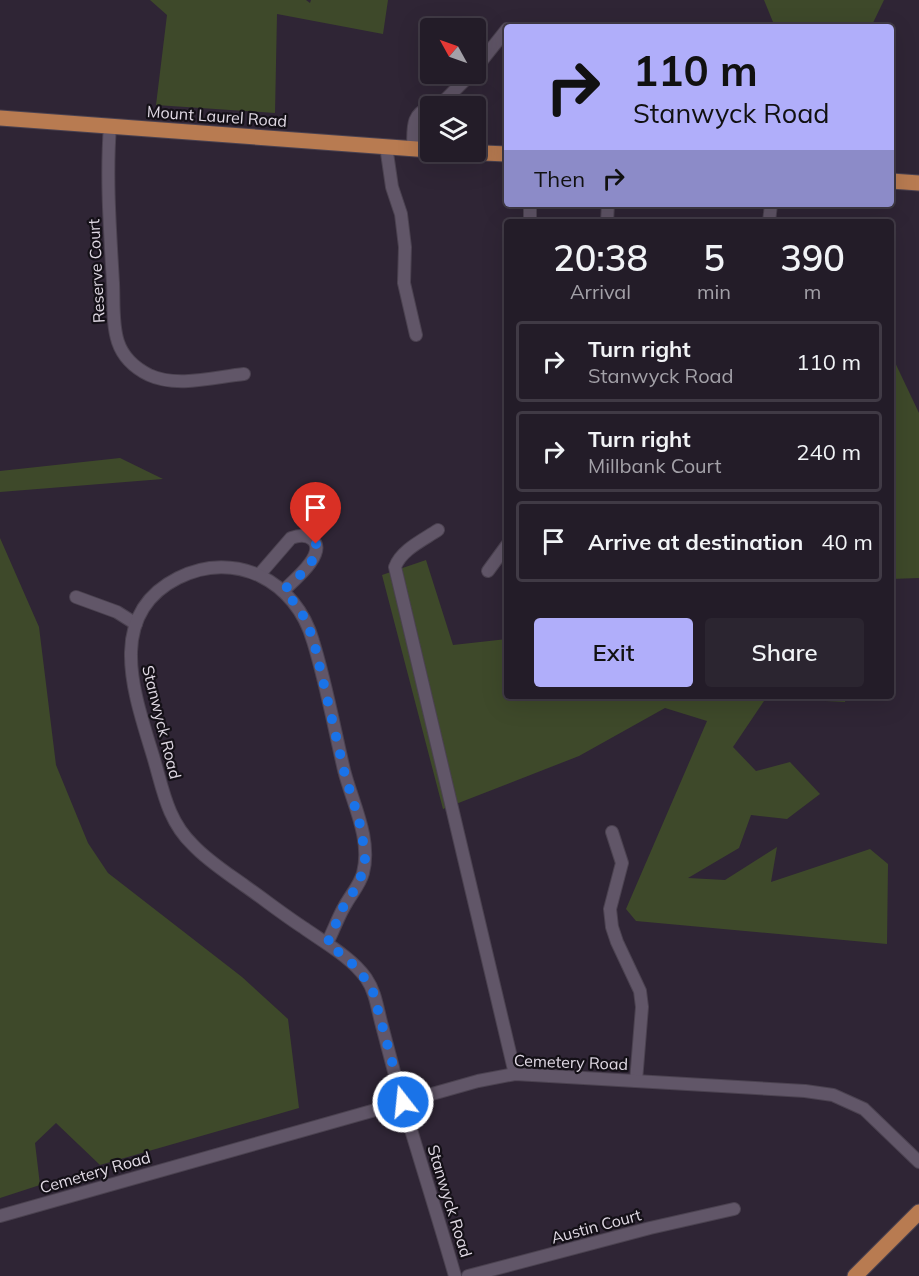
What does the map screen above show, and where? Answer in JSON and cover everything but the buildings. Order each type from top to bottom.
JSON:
[{"type":"main road","name":"Mount Laurel Road","points":[[0,118],[420,149]]},
{"type":"main road","points":[[486,153],[504,154]]},
{"type":"main road","points":[[894,181],[919,183]]},
{"type":"main road","points":[[855,1276],[919,1212]]},
{"type":"street","points":[[486,56],[504,33]]},
{"type":"street","points":[[449,96],[461,84]]},
{"type":"street","points":[[413,148],[415,119],[420,113]]},
{"type":"street","name":"Reserve Court","points":[[110,126],[108,166],[115,328],[121,347],[128,359],[140,370],[163,380],[180,381],[244,374]]},
{"type":"street","points":[[386,146],[392,187],[401,214],[405,247],[404,283],[416,335]]},
{"type":"street","points":[[438,530],[413,546],[397,560],[394,567],[515,1074]]},
{"type":"street","points":[[259,575],[291,538],[298,536],[312,538],[317,550],[314,557],[306,569],[284,590]]},
{"type":"street","points":[[488,571],[504,549]]},
{"type":"street","name":"Stanwyck Road","points":[[327,944],[345,903],[353,894],[363,872],[365,860],[363,841],[313,638],[301,611],[284,590],[271,580],[244,571],[224,568],[183,576],[155,595],[146,605],[136,624],[131,643],[130,671],[163,794],[174,822],[191,844],[207,858],[327,944],[355,966],[366,978],[373,992],[455,1276]]},
{"type":"street","points":[[76,597],[117,612],[136,624]]},
{"type":"street","points":[[612,832],[622,863],[610,909],[612,927],[640,991],[641,999],[636,1081]]},
{"type":"street","name":"Cemetery Road","points":[[0,1216],[403,1102],[491,1078],[515,1074],[833,1095],[864,1109],[919,1162]]},
{"type":"street","name":"Austin Court","points":[[468,1276],[650,1228],[734,1209]]},
{"type":"green space","points":[[150,0],[306,0],[310,3],[311,0],[388,0],[383,34],[277,14],[275,113],[156,105],[167,15]]},
{"type":"green space","points":[[764,0],[884,0],[872,24],[774,24]]},
{"type":"green space","points":[[894,360],[919,413],[919,578],[894,579]]},
{"type":"green space","points":[[120,458],[163,479],[0,492],[0,471]]},
{"type":"green space","points":[[0,538],[39,627],[56,765],[88,843],[108,873],[242,977],[288,1019],[299,1108],[100,1165],[56,1123],[35,1143],[40,1185],[0,1198]]},
{"type":"green space","points":[[426,560],[453,645],[504,639],[504,699],[765,699],[733,747],[756,771],[790,762],[820,794],[787,819],[751,815],[739,848],[688,878],[725,880],[777,847],[771,882],[870,849],[888,864],[887,944],[636,921],[626,909],[707,721],[665,708],[579,756],[443,809],[382,575]]},
{"type":"green space","points":[[786,699],[846,699],[845,702]]},
{"type":"route","points":[[316,544],[317,550],[306,569],[284,590],[301,611],[313,638],[345,775],[359,820],[365,860],[359,884],[345,903],[327,944],[355,966],[366,978],[373,992],[403,1102]]}]
